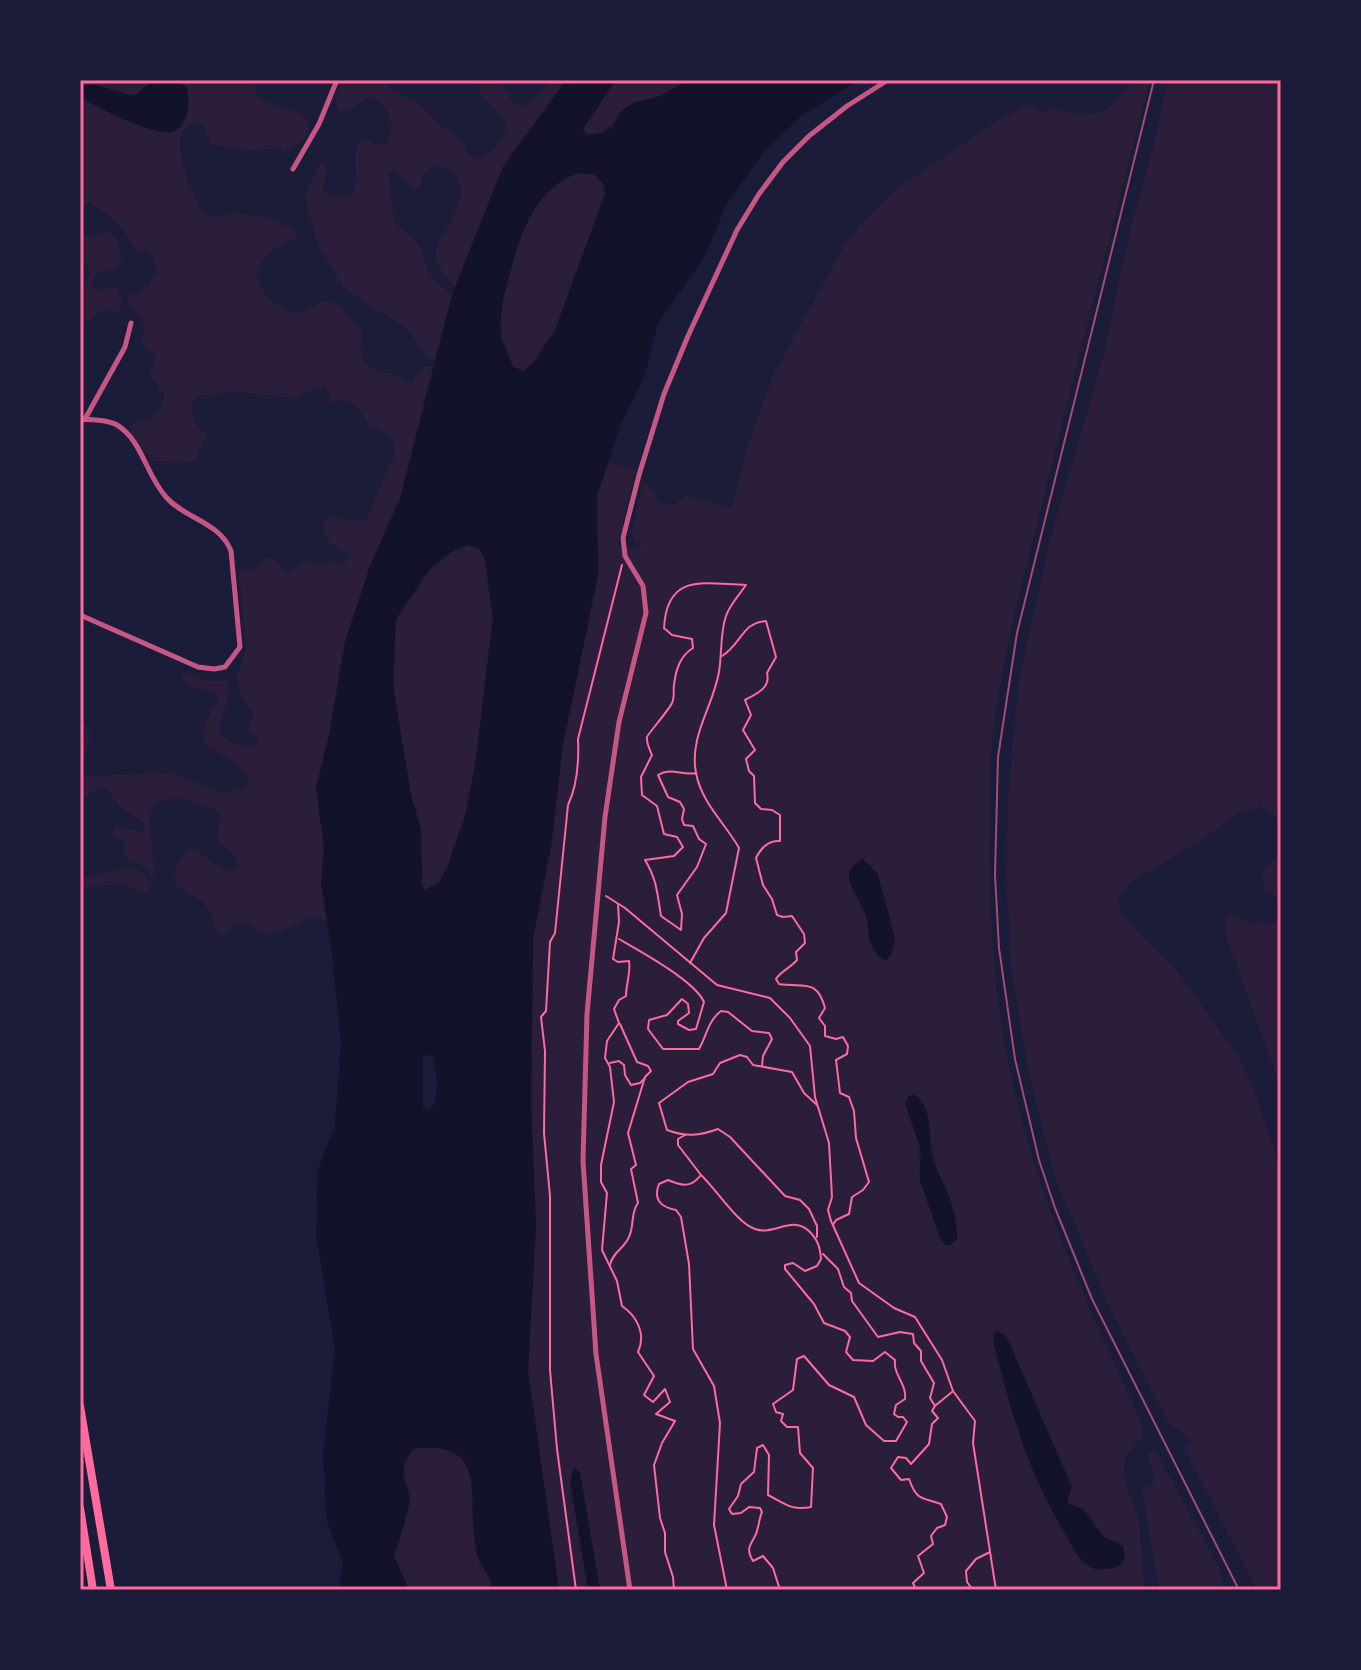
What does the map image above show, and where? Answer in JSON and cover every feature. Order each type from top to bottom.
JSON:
[{"type":"main road","points":[[80,1406],[111,1590]]},
{"type":"main road","points":[[80,1508],[93,1590]]},
{"type":"street","points":[[293,169],[319,124],[337,80]]},
{"type":"street","points":[[630,1590],[596,1354],[583,1161],[584,1074],[597,895],[619,722],[646,621],[647,604],[643,586],[625,556],[623,538],[664,394],[737,230],[783,162],[809,136],[847,106],[888,80]]},
{"type":"street","points":[[80,615],[198,667],[225,667],[240,647],[231,551],[227,540],[218,531],[179,509],[164,495],[131,437],[114,423],[82,420],[125,347],[131,323]]},
{"type":"path","points":[[576,1590],[558,1463],[550,1370],[550,1196],[544,1133],[545,1051],[541,1017],[546,1011],[550,942],[555,933],[568,805],[576,788],[574,768],[578,758],[578,739],[625,556]]},
{"type":"path","points":[[690,963],[704,938],[726,913],[739,848],[717,819],[703,793],[696,773],[697,734],[718,677],[726,616],[746,585],[687,585],[674,593],[665,606],[664,628],[672,635],[692,639],[693,648],[679,661],[673,687],[674,700],[660,723],[648,732],[646,739],[652,755],[641,777],[642,795],[657,806],[664,834],[677,837],[683,847],[674,856],[645,860],[657,882],[661,916],[681,930],[682,914],[677,895],[697,867],[706,844],[699,839],[693,826],[684,825],[684,809],[680,802],[668,797],[658,775],[668,771],[687,775],[696,773]]},
{"type":"path","points":[[721,657],[728,653],[748,627],[755,622],[766,621],[776,657],[767,673],[767,685],[745,700],[751,715],[743,730],[755,750],[746,759],[754,776],[755,803],[761,809],[780,815],[781,828],[780,841],[774,840],[764,845],[756,858],[763,885],[777,915],[792,916],[804,934],[805,943],[796,952],[797,960],[776,979],[779,984],[809,984],[815,988],[825,1008],[819,1018],[825,1026],[825,1036],[843,1037],[848,1046],[847,1054],[836,1060],[837,1077],[840,1093],[849,1097],[854,1111],[856,1138],[869,1182],[852,1197],[849,1214],[836,1220],[833,1225]]},
{"type":"path","points":[[597,895],[607,896],[618,903],[717,985],[770,998],[790,1018],[810,1046],[818,1106],[829,1143],[832,1197],[828,1210],[833,1225],[859,1283],[894,1308],[915,1317],[942,1360],[953,1391],[975,1421],[973,1443],[996,1590]]},
{"type":"path","points":[[609,1064],[614,1061],[624,1065],[631,1085],[640,1083],[651,1071],[648,1066],[637,1062],[614,1009],[619,1000],[626,996],[630,969],[629,961],[613,959],[618,938],[618,903]]},
{"type":"path","points":[[618,938],[652,956],[701,995],[704,1002],[696,1029],[689,1030],[678,1024],[689,1013],[688,1004],[682,999],[667,1015],[649,1020],[648,1029],[663,1049],[699,1049],[707,1036],[709,1022],[721,1011],[728,1012],[752,1031],[769,1033],[772,1039],[763,1056],[762,1066]]},
{"type":"path","points":[[619,1023],[607,1041],[605,1058],[609,1064],[614,1102],[601,1165],[601,1182],[607,1193],[602,1250],[610,1265],[622,1306],[631,1312],[641,1328],[642,1343],[638,1352],[654,1376],[644,1395],[653,1402],[665,1389],[670,1402],[656,1414],[675,1421],[654,1465],[665,1552],[674,1590]]},
{"type":"path","points":[[816,1239],[819,1231],[809,1209],[800,1200],[785,1196],[730,1137],[718,1129],[694,1137],[667,1130],[659,1108],[660,1100],[688,1082],[713,1074],[720,1063],[740,1055],[747,1057],[753,1065],[792,1072],[804,1093],[818,1106]]},
{"type":"path","points":[[610,1265],[612,1255],[629,1238],[633,1209],[638,1203],[631,1169],[636,1165],[635,1154],[628,1133],[645,1077]]},
{"type":"path","points":[[685,1135],[678,1139],[678,1145],[701,1175],[754,1229],[771,1230],[793,1223],[802,1225],[816,1239],[821,1252],[817,1266],[805,1271],[793,1263],[785,1265],[785,1269],[814,1304],[824,1323],[845,1331],[850,1337],[846,1352],[853,1360],[873,1361],[885,1352],[895,1360],[894,1369],[906,1391],[905,1399],[896,1405],[894,1414],[907,1422],[896,1441],[884,1441],[866,1425],[854,1397],[829,1385],[804,1356],[797,1359],[793,1390],[773,1404],[776,1412],[783,1414],[781,1421],[787,1427],[798,1427],[800,1453],[813,1468],[811,1507],[786,1507],[768,1495],[769,1455],[763,1445],[757,1448],[754,1472],[741,1484],[738,1496],[729,1509],[732,1514],[741,1513],[749,1507],[760,1508],[762,1512],[749,1546],[749,1556],[753,1561],[763,1556],[770,1563],[780,1590]]},
{"type":"path","points":[[701,1175],[695,1183],[686,1186],[668,1180],[659,1184],[655,1193],[665,1208],[676,1210],[681,1217],[689,1264],[693,1349],[714,1386],[720,1423],[714,1525],[727,1590]]},
{"type":"path","points":[[821,1252],[838,1269],[852,1301],[878,1337],[900,1332],[913,1334],[914,1343],[921,1351],[921,1361],[934,1383],[930,1398],[935,1406]]},
{"type":"path","points":[[916,1590],[913,1583],[924,1573],[918,1556],[933,1544],[931,1536],[937,1528],[945,1525],[947,1517],[941,1504],[915,1494],[909,1479],[901,1480],[891,1468],[898,1457],[906,1458],[911,1464],[929,1444],[932,1424],[938,1418],[932,1411],[953,1391]]},
{"type":"path","points":[[973,1590],[967,1582],[966,1571],[976,1559],[991,1551]]},
{"type":"shaded area","points":[[80,80],[154,80],[133,96],[96,85],[84,85],[80,89]]},
{"type":"shaded area","points":[[154,80],[177,80],[187,88],[185,120],[172,132],[139,125],[80,96],[84,85],[96,85],[134,96]]},
{"type":"shaded area","points":[[177,80],[254,80],[257,96],[266,102],[302,113],[310,127],[301,142],[285,151],[278,148],[250,150],[212,145],[201,122],[189,126],[182,135],[182,162],[203,214],[250,215],[296,230],[296,238],[272,251],[260,266],[258,281],[266,294],[284,309],[296,313],[325,300],[339,305],[363,332],[363,357],[374,370],[392,373],[410,384],[423,367],[433,367],[400,499],[370,566],[345,642],[329,735],[316,788],[324,847],[321,883],[327,920],[309,918],[281,931],[264,934],[251,925],[236,923],[222,938],[205,905],[180,889],[174,879],[176,867],[187,850],[197,850],[232,872],[237,866],[230,851],[216,836],[220,824],[219,813],[175,796],[153,806],[149,821],[155,872],[152,878],[145,866],[128,860],[123,852],[125,843],[113,837],[112,832],[116,826],[141,832],[145,829],[144,823],[120,807],[106,789],[98,788],[80,800],[80,776],[171,773],[224,793],[246,787],[248,779],[241,768],[212,749],[203,734],[218,701],[216,692],[188,686],[181,676],[183,673],[206,681],[228,681],[228,696],[219,732],[241,746],[258,744],[248,731],[254,713],[243,700],[236,678],[246,651],[239,574],[241,570],[255,569],[265,558],[276,560],[286,573],[306,562],[321,566],[333,562],[343,567],[349,556],[331,544],[322,531],[327,518],[366,519],[395,454],[394,443],[389,436],[370,426],[356,405],[343,400],[331,403],[325,387],[294,398],[229,391],[214,396],[199,395],[192,406],[192,416],[207,435],[194,462],[153,461],[131,432],[132,424],[138,419],[150,420],[162,405],[164,395],[151,376],[156,355],[141,344],[143,322],[128,304],[129,296],[145,289],[158,271],[151,254],[135,250],[117,223],[97,207],[85,204],[80,222],[80,96],[94,107],[187,88]]},
{"type":"shaded area","points":[[344,80],[384,80],[389,87],[422,106],[441,126],[454,133],[470,156],[476,159],[495,147],[507,128],[503,118],[480,94],[480,86],[474,80],[499,80],[512,101],[521,106],[531,103],[551,80],[566,80],[503,167],[455,287],[444,274],[436,254],[461,193],[457,178],[446,168],[433,167],[414,190],[396,172],[388,171],[395,223],[418,243],[431,276],[452,295],[435,360],[429,360],[400,324],[342,286],[314,233],[305,194],[319,165],[323,163],[328,170],[323,186],[326,194],[337,198],[352,195],[356,182],[355,155],[360,142],[368,140],[375,145],[385,144],[389,138],[389,116],[376,99],[369,96],[352,109],[339,112],[336,100]]},
{"type":"shaded area","points":[[566,80],[616,80],[583,129],[587,135],[603,133],[613,126],[621,111],[634,103],[660,96],[688,80],[859,80],[800,117],[764,152],[726,205],[705,256],[658,323],[644,378],[621,423],[597,496],[598,575],[563,744],[551,846],[533,939],[531,1106],[536,1226],[528,1371],[559,1590],[491,1590],[475,1544],[470,1475],[464,1462],[454,1453],[437,1448],[413,1449],[404,1466],[409,1505],[394,1556],[409,1590],[338,1590],[343,1563],[327,1521],[323,1454],[335,1351],[316,1234],[318,1170],[335,1125],[341,1041],[321,883],[324,847],[316,788],[329,735],[345,642],[370,566],[400,499],[452,295],[503,167]],"holes":[[[578,173],[595,175],[603,184],[605,194],[555,330],[534,362],[524,371],[513,367],[501,332],[502,304],[513,261],[524,230],[540,202],[563,180]],[[468,545],[480,549],[485,560],[493,618],[466,813],[439,883],[425,890],[422,885],[421,830],[411,795],[393,686],[396,619],[430,569],[451,552]],[[429,1054],[434,1058],[436,1071],[435,1099],[429,1111],[423,1108],[423,1057]]]},
{"type":"shaded area","points":[[616,80],[688,80],[659,96],[633,103],[610,126],[587,135],[583,129]]},
{"type":"shaded area","points":[[1132,80],[1150,80],[1008,646],[991,751],[990,874],[994,960],[1015,1096],[1044,1193],[1062,1240],[1143,1426],[1142,1437],[1125,1457],[1124,1479],[1139,1521],[1145,1590],[559,1590],[528,1371],[536,1226],[531,1106],[533,939],[551,846],[563,744],[598,575],[597,496],[608,461],[636,470],[617,546],[642,548],[633,538],[632,529],[645,484],[661,505],[675,504],[686,495],[731,508],[749,442],[774,373],[846,243],[869,215],[895,190],[1000,119],[1023,107],[1035,106],[1041,114],[1051,108],[1088,115],[1106,109]],"holes":[[[930,1130],[934,1158],[956,1224],[957,1239],[940,1238],[920,1180],[919,1141]],[[999,1331],[1008,1340],[1071,1487],[1067,1503],[1087,1513],[1104,1537],[1119,1543],[1117,1567],[1095,1570],[1079,1556],[1049,1505],[1020,1436],[1006,1389],[993,1340]]]},
{"type":"shaded area","points":[[1168,80],[1279,80],[1281,91],[1281,823],[1272,812],[1261,807],[1241,812],[1128,884],[1118,901],[1121,914],[1178,972],[1240,1059],[1281,1170],[1281,1590],[1257,1590],[1185,1449],[1193,1441],[1168,1422],[1109,1306],[1055,1178],[1028,1070],[1011,968],[1006,873],[1008,796],[1019,679],[1051,537],[1103,357],[1131,226]]},
{"type":"shaded area","points":[[578,173],[595,175],[603,184],[605,194],[555,330],[534,362],[524,371],[513,367],[501,332],[502,304],[513,261],[539,201],[563,180]]},
{"type":"shaded area","points":[[80,230],[92,237],[108,231],[118,245],[122,262],[117,268],[97,273],[91,282],[93,288],[100,290],[116,287],[122,300],[121,309],[114,313],[104,309],[87,322],[80,321],[80,281],[87,280],[90,271],[80,258]]},
{"type":"shaded area","points":[[468,545],[480,549],[485,560],[493,618],[476,758],[466,813],[448,865],[439,883],[425,890],[422,885],[421,830],[411,795],[393,686],[396,619],[430,569],[451,552]]},
{"type":"shaded area","points":[[80,720],[88,729],[90,740],[80,762]]},
{"type":"shaded area","points":[[1281,852],[1281,896],[1277,897],[1265,889],[1261,878],[1267,866]]},
{"type":"shaded area","points":[[863,859],[878,874],[895,938],[891,955],[886,960],[872,947],[865,913],[849,878],[854,865]]},
{"type":"shaded area","points":[[136,868],[153,883],[147,894],[123,884],[80,887],[80,878]]},
{"type":"shaded area","points":[[1231,915],[1254,924],[1281,921],[1281,1088],[1226,936],[1226,917]]},
{"type":"shaded area","points":[[913,1094],[928,1115],[934,1163],[953,1207],[957,1239],[951,1245],[946,1245],[940,1238],[920,1180],[921,1150],[905,1104]]},
{"type":"shaded area","points":[[995,1331],[1004,1334],[1008,1340],[1072,1487],[1067,1503],[1083,1509],[1104,1537],[1123,1546],[1125,1557],[1118,1566],[1098,1569],[1085,1563],[1075,1552],[1051,1508],[1013,1414],[993,1340]]},
{"type":"shaded area","points":[[427,1447],[446,1450],[459,1457],[467,1468],[473,1496],[478,1556],[490,1578],[491,1590],[409,1590],[394,1556],[410,1497],[404,1466],[413,1449]]},
{"type":"shaded area","points":[[1150,1452],[1157,1453],[1224,1578],[1220,1590],[1159,1590],[1142,1489],[1152,1485],[1155,1479],[1148,1457]]},
{"type":"shaded area","points":[[574,1467],[580,1472],[600,1590],[588,1590],[570,1482]]},
{"type":"railway","points":[[1154,80],[1017,633],[998,757],[995,875],[999,948],[1015,1059],[1039,1160],[1055,1208],[1092,1299],[1239,1590]]}]
